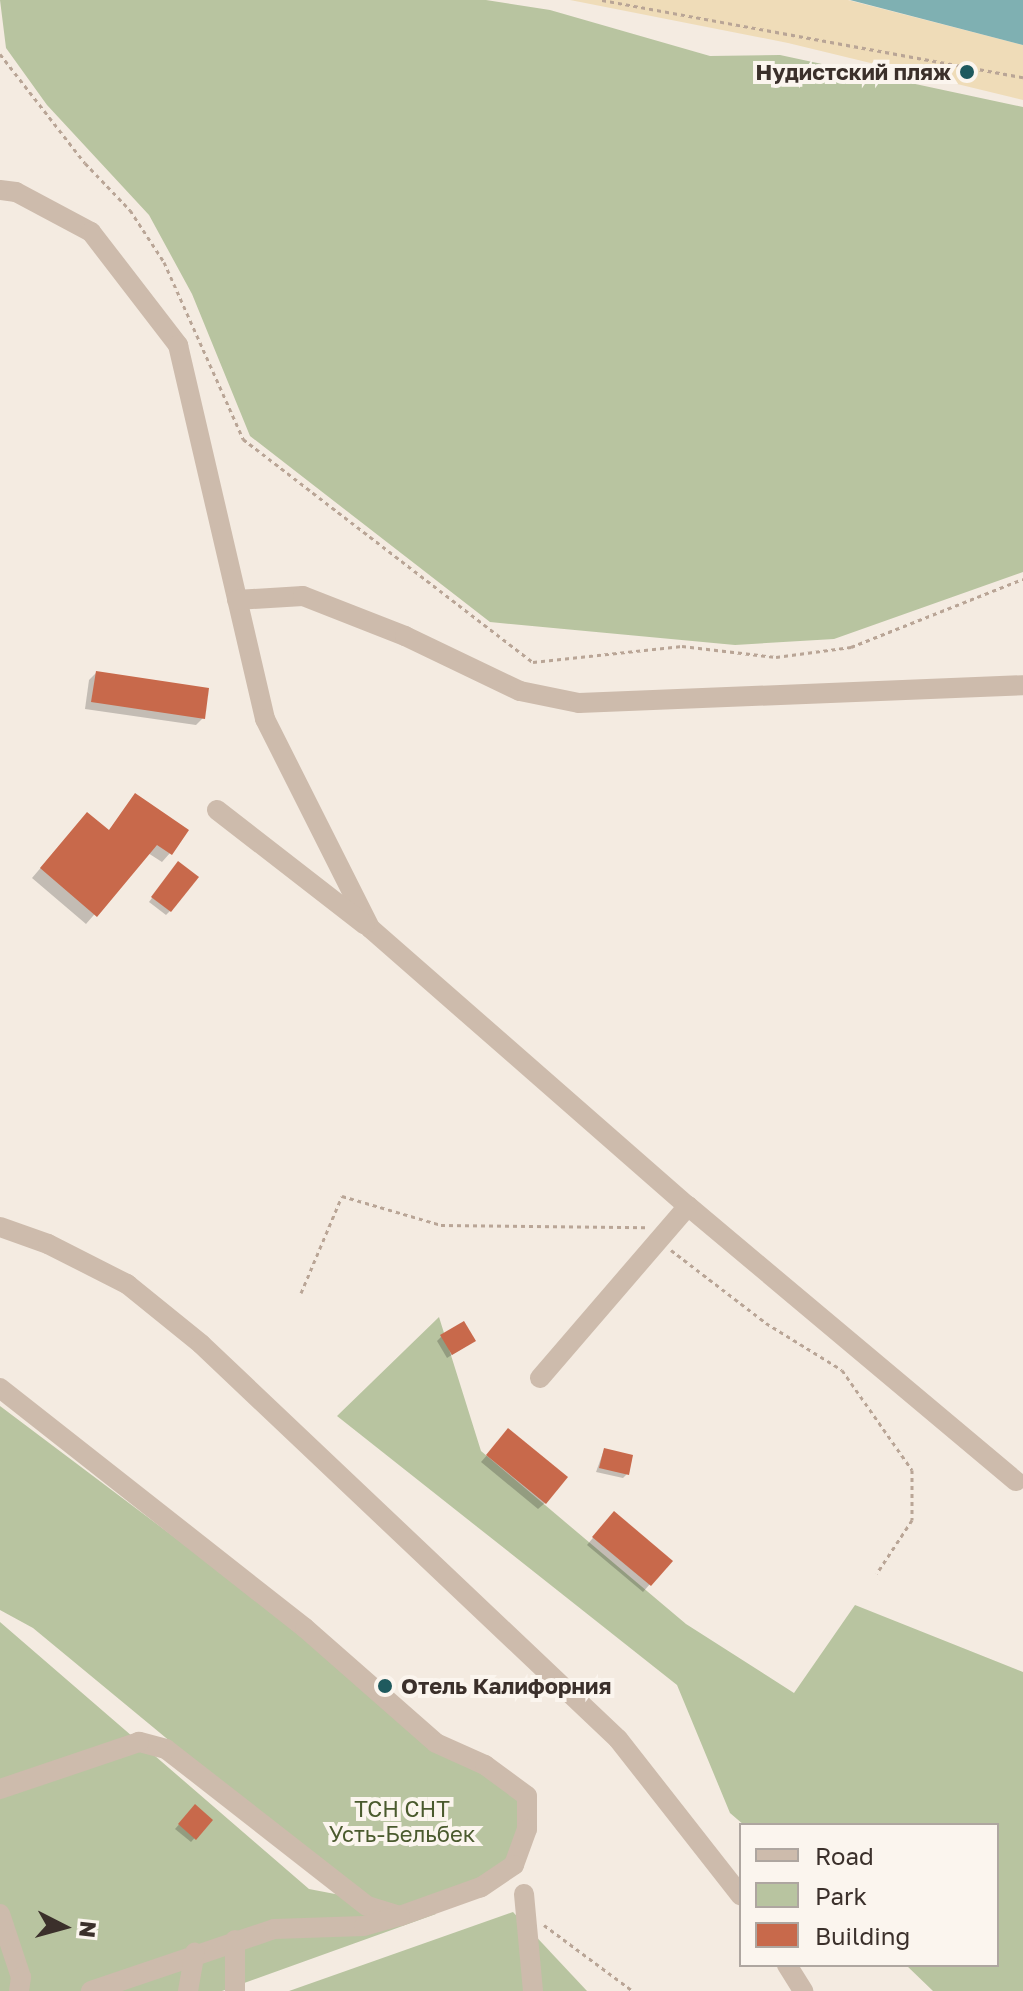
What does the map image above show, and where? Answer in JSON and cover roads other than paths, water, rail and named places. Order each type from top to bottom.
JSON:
[{"type":"street","points":[[0,190],[16,192],[91,232],[178,345],[265,719],[370,928]]},
{"type":"street","points":[[237,600],[303,596],[405,636],[520,691],[579,703],[1023,685]]},
{"type":"street","points":[[217,810],[370,928],[688,1206],[1016,1481]]},
{"type":"street","points":[[540,1378],[688,1206]]},
{"type":"street","points":[[0,1227],[48,1244],[127,1284],[201,1344],[618,1739],[739,1893]]},
{"type":"street","points":[[0,1388],[305,1628],[436,1743],[485,1765],[527,1796],[527,1829],[514,1865],[481,1887],[364,1926],[274,1929],[195,1953],[91,1991]]},
{"type":"street","points":[[0,1789],[139,1742],[166,1749],[367,1906],[400,1916]]},
{"type":"street","points":[[524,1894],[533,1991]]},
{"type":"street","points":[[2,1927],[21,1977],[19,1991]]},
{"type":"street","points":[[235,1940],[235,1991]]},
{"type":"street","points":[[188,1991],[195,1953]]},
{"type":"street","points":[[788,1967],[803,1991]]},
{"type":"water","points":[[850,0],[1023,0],[1023,45]]},
{"type":"place","name":"Нудистский пляж","points":[[967,72]]},
{"type":"place","name":"Отель Калифорния","points":[[385,1686]]},
{"type":"park label","name":"ТСН СНТ Усть-Бельбек","points":[[402,1820]]}]
